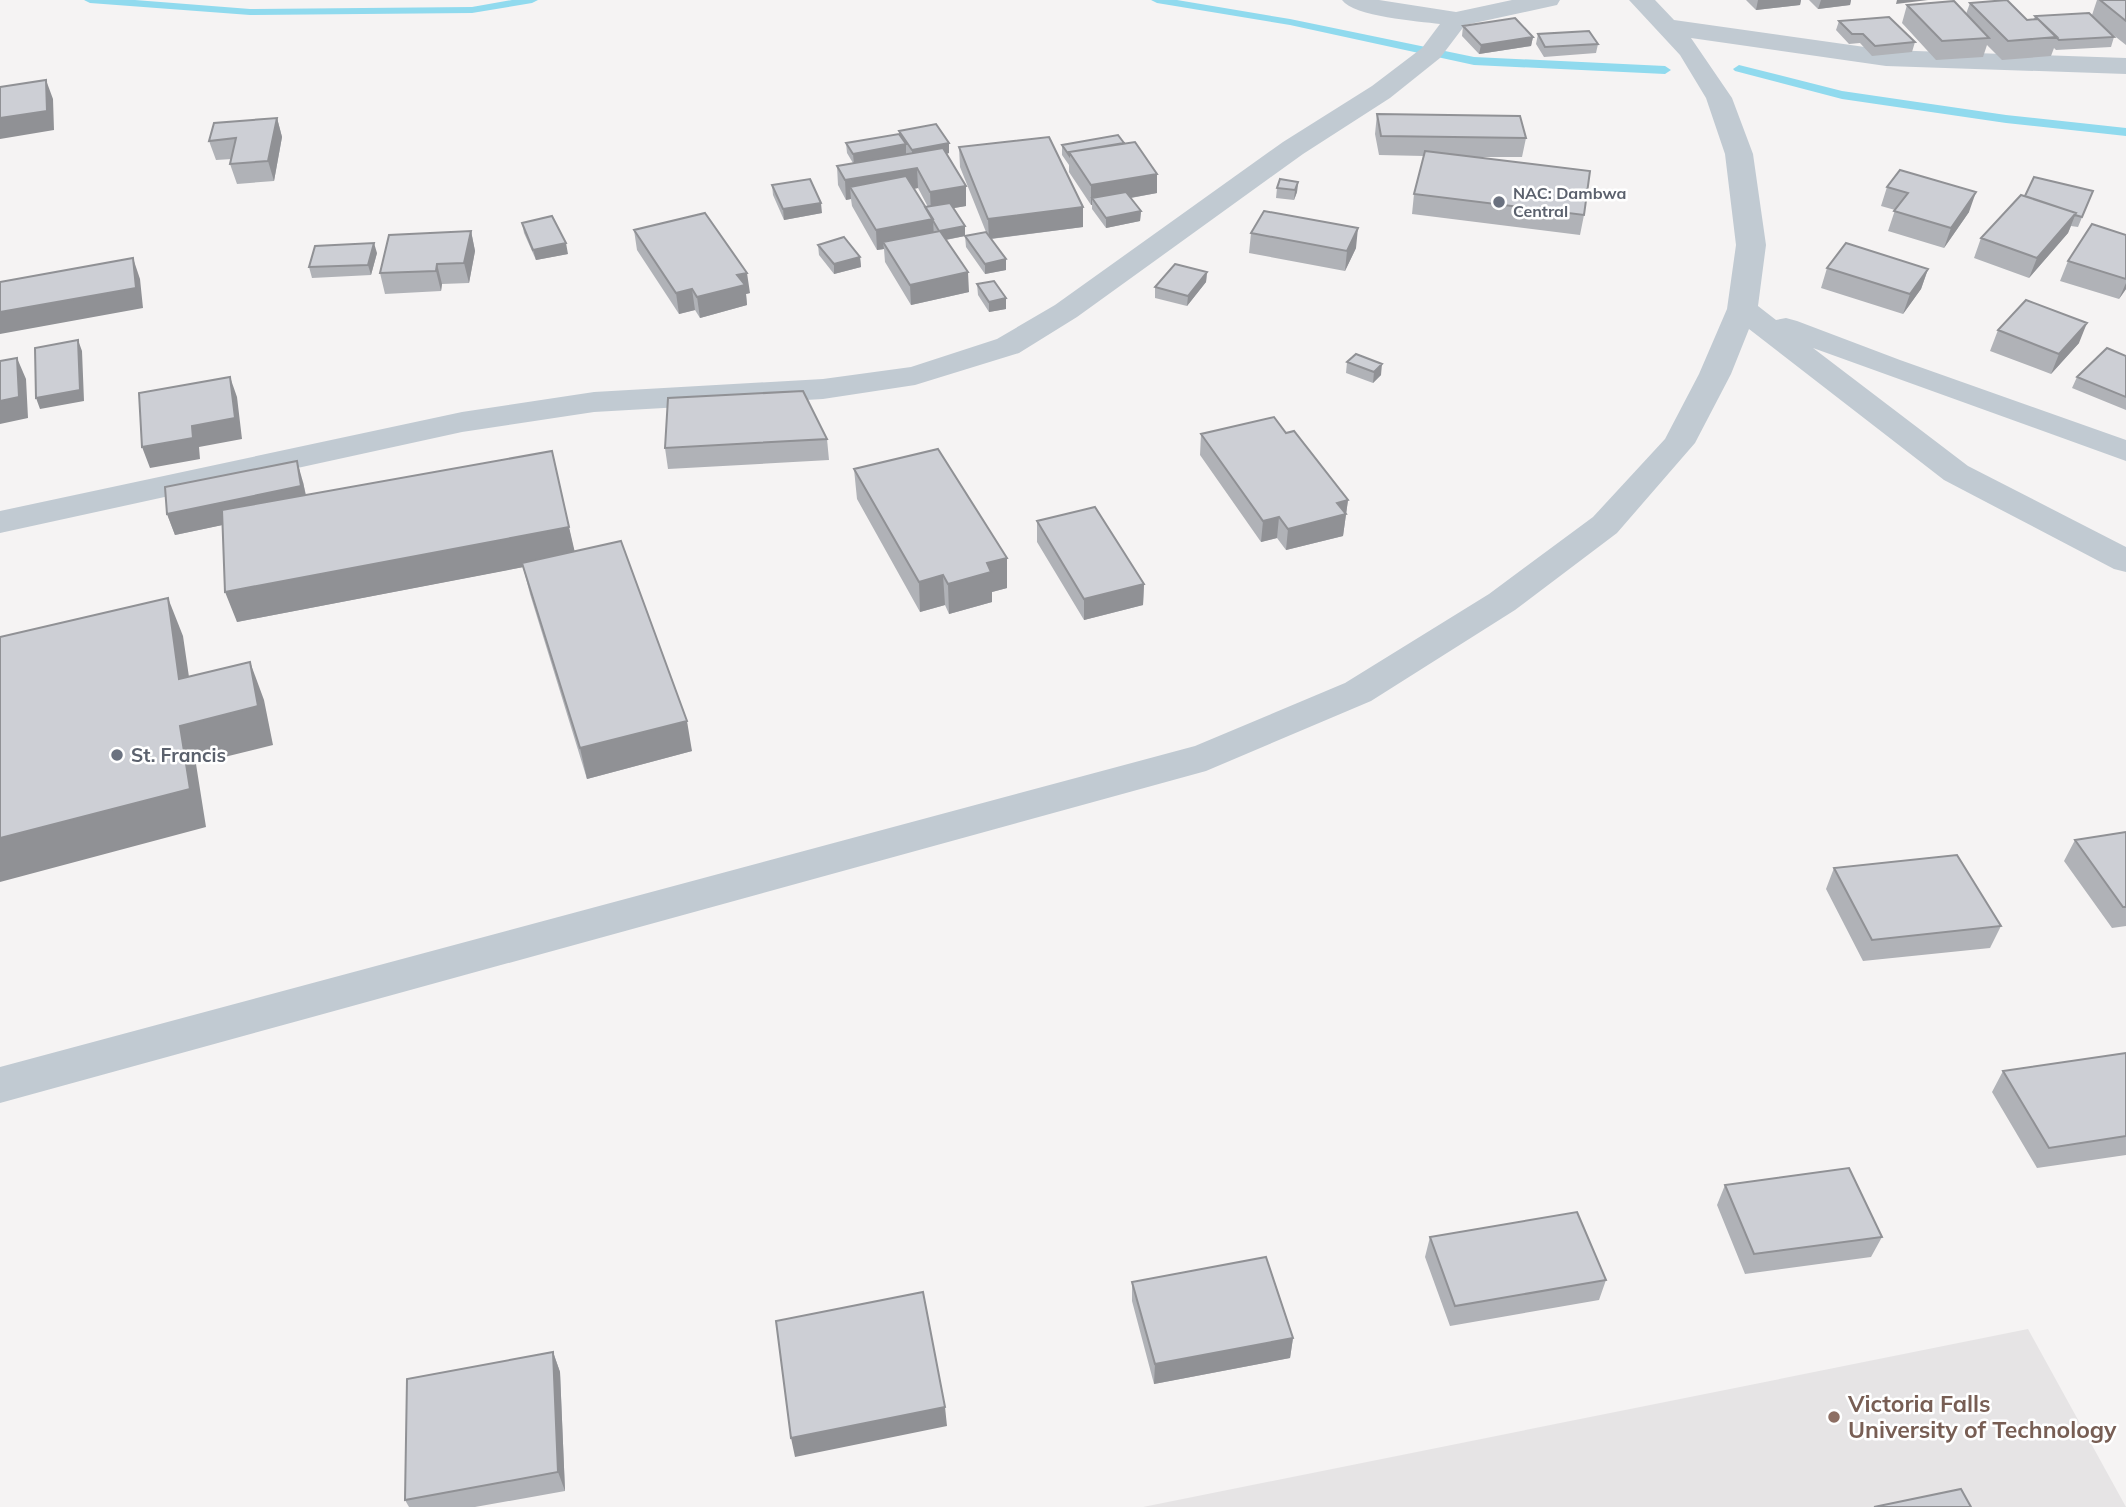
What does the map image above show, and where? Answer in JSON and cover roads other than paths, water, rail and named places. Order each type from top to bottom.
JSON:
[{"type":"street","points":[[1354,0],[1370,6],[1456,19],[1548,0]]},
{"type":"street","points":[[0,1085],[1206,757],[1358,692],[1502,602],[1605,525],[1679,443],[1715,374],[1742,309],[1751,245],[1740,154],[1719,98],[1690,51],[1670,27],[1641,0]]},
{"type":"street","points":[[0,522],[462,422],[594,401],[822,389],[862,384],[915,376],[1008,346],[1066,312],[1293,148],[1381,92],[1431,52],[1456,19]]},
{"type":"street","points":[[1670,27],[1886,58],[2126,66]]},
{"type":"street","points":[[1742,309],[1889,367],[2126,451]]},
{"type":"street","points":[[1742,309],[1956,473],[2126,561]]},
{"type":"waterway","points":[[90,0],[250,12],[472,10],[532,0]]},
{"type":"waterway","points":[[1157,0],[1290,22],[1474,61],[1665,70]]},
{"type":"waterway","points":[[1739,69],[1842,95],[2006,119],[2126,132]]},
{"type":"place","name":"NAC: Dambwa Central","points":[[1499,202]]},
{"type":"place","name":"St. Francis","points":[[117,755]]},
{"type":"place","name":"Victoria Falls University of Technology","points":[[1834,1417]]}]
